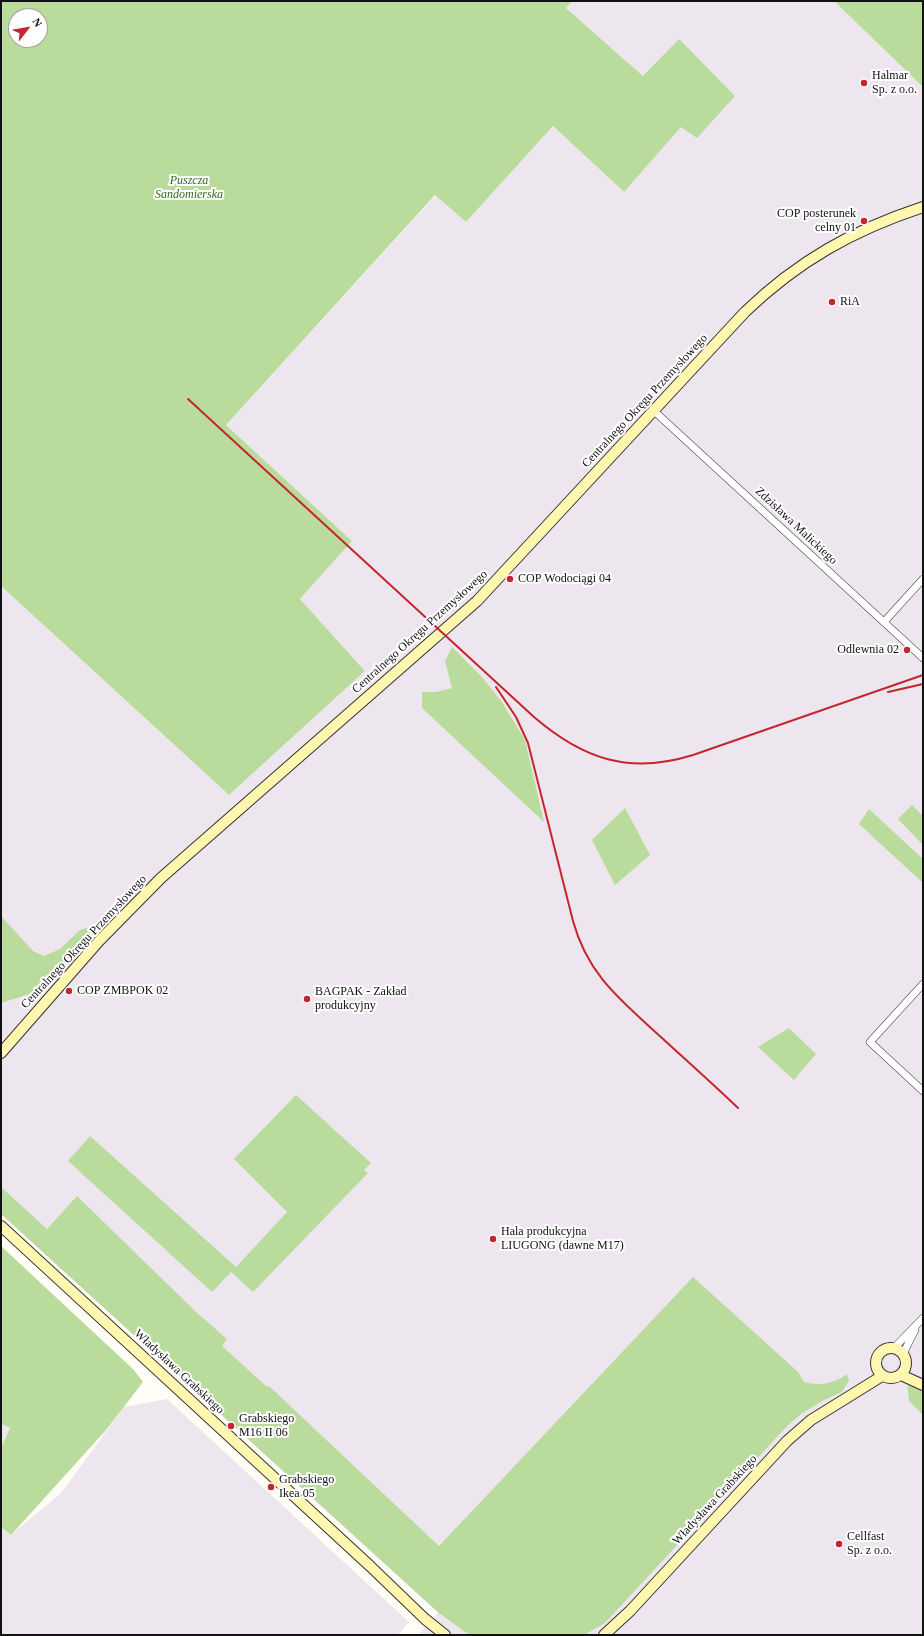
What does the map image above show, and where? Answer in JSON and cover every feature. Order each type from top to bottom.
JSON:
[{"type":"street","name":"Centralnego Okręgu Przemysłowego","points":[[1,1053],[132,907],[161,878],[475,603],[745,312],[784,278],[816,256],[852,235],[881,222],[923,207]]},
{"type":"street","name":"Zdzisława Malickiego","points":[[654,410],[923,658]]},
{"type":"street","points":[[884,622],[923,579]]},
{"type":"street","points":[[923,984],[870,1042],[923,1091]]},
{"type":"street","name":"Władysława Grabskiego","points":[[1,1226],[370,1566],[425,1619],[445,1635]]},
{"type":"street","points":[[899,1351],[923,1318]]},
{"type":"street","points":[[885,1349],[899,1351],[906,1362],[904,1371],[892,1379],[882,1376],[876,1368],[876,1360],[881,1351],[885,1349]]},
{"type":"street","name":"Władysława Grabskiego","points":[[854,1393],[876,1368]]},
{"type":"street","points":[[904,1371],[923,1380]]},
{"type":"street","points":[[904,1371],[923,1385]]},
{"type":"street","name":"Władysława Grabskiego","points":[[604,1635],[630,1611],[787,1441],[811,1420],[882,1376]]},
{"type":"shaded area","points":[[572,1],[834,1],[923,87],[923,1635],[418,1635],[438,1613],[1,1214],[1,586],[229,795],[365,671],[300,599],[352,541],[226,425],[436,195],[466,222],[553,126],[624,192],[681,126],[643,76],[566,8]]},
{"type":"shaded area","points":[[167,1399],[409,1622],[398,1635],[1,1635],[1,1527],[11,1535],[61,1493],[124,1407]]},
{"type":"shaded area","points":[[1,1425],[10,1428],[1,1448]]},
{"type":"green space","name":"Puszcza Sandomierska","points":[[1,1],[572,1],[566,8],[643,76],[679,39],[735,96],[697,138],[681,127],[624,192],[553,126],[466,222],[435,195],[226,425],[352,541],[300,599],[365,671],[229,795],[1,586]]},
{"type":"green space","points":[[834,1],[923,1],[923,87]]},
{"type":"green space","points":[[452,647],[481,676],[502,702],[525,740],[544,822],[422,708],[422,692],[436,692],[452,688],[445,661]]},
{"type":"green space","points":[[912,805],[923,816],[923,845],[898,819]]},
{"type":"green space","points":[[625,808],[650,855],[615,885],[592,840]]},
{"type":"green space","points":[[869,809],[923,859],[923,883],[859,824]]},
{"type":"green space","points":[[1,916],[33,951],[44,956],[60,949],[80,930],[99,924],[39,991],[1,1003]]},
{"type":"green space","points":[[789,1028],[816,1054],[794,1080],[758,1047]]},
{"type":"green space","points":[[296,1095],[371,1163],[364,1170],[368,1173],[253,1292],[231,1272],[212,1292],[68,1161],[90,1136],[236,1267],[287,1212],[234,1159]]},
{"type":"green space","points":[[1,1187],[47,1229],[77,1196],[195,1311],[227,1339],[222,1346],[267,1387],[269,1386],[439,1546],[693,1277],[798,1372],[804,1382],[821,1384],[832,1382],[847,1374],[849,1381],[842,1392],[826,1399],[801,1414],[787,1426],[605,1623],[584,1635],[472,1635],[465,1632],[439,1613],[1,1214]]},
{"type":"green space","points":[[1,1246],[133,1369],[143,1382],[106,1430],[11,1535],[1,1527],[1,1448],[10,1428],[1,1424]]},
{"type":"green space","points":[[907,1381],[923,1389],[923,1415],[909,1401]]},
{"type":"railway","points":[[188,399],[534,717],[552,732],[589,753],[627,763],[670,761],[693,755],[923,675]]},
{"type":"railway","points":[[888,692],[923,684]]},
{"type":"railway","points":[[496,687],[516,717],[528,743],[573,921],[579,940],[588,957],[597,972],[620,999],[738,1108]]},
{"type":"place","name":"Halmar Sp. z o.o.","points":[[864,83]]},
{"type":"place","name":"COP posterunek celny 01","points":[[864,221]]},
{"type":"place","name":"RiA","points":[[832,302]]},
{"type":"place","name":"COP Wodociągi 04","points":[[510,579]]},
{"type":"place","name":"Odlewnia 02","points":[[907,650]]},
{"type":"place","name":"COP ZMBPOK 02","points":[[69,991]]},
{"type":"place","name":"BAGPAK - Zakład produkcyjny","points":[[307,999]]},
{"type":"place","name":"Hala produkcyjna LIUGONG (dawne M17)","points":[[493,1239]]},
{"type":"place","name":"Grabskiego M16 II 06","points":[[231,1426]]},
{"type":"place","name":"Grabskiego Ikea 05","points":[[271,1487]]},
{"type":"place","name":"Cellfast Sp. z o.o.","points":[[839,1544]]}]
